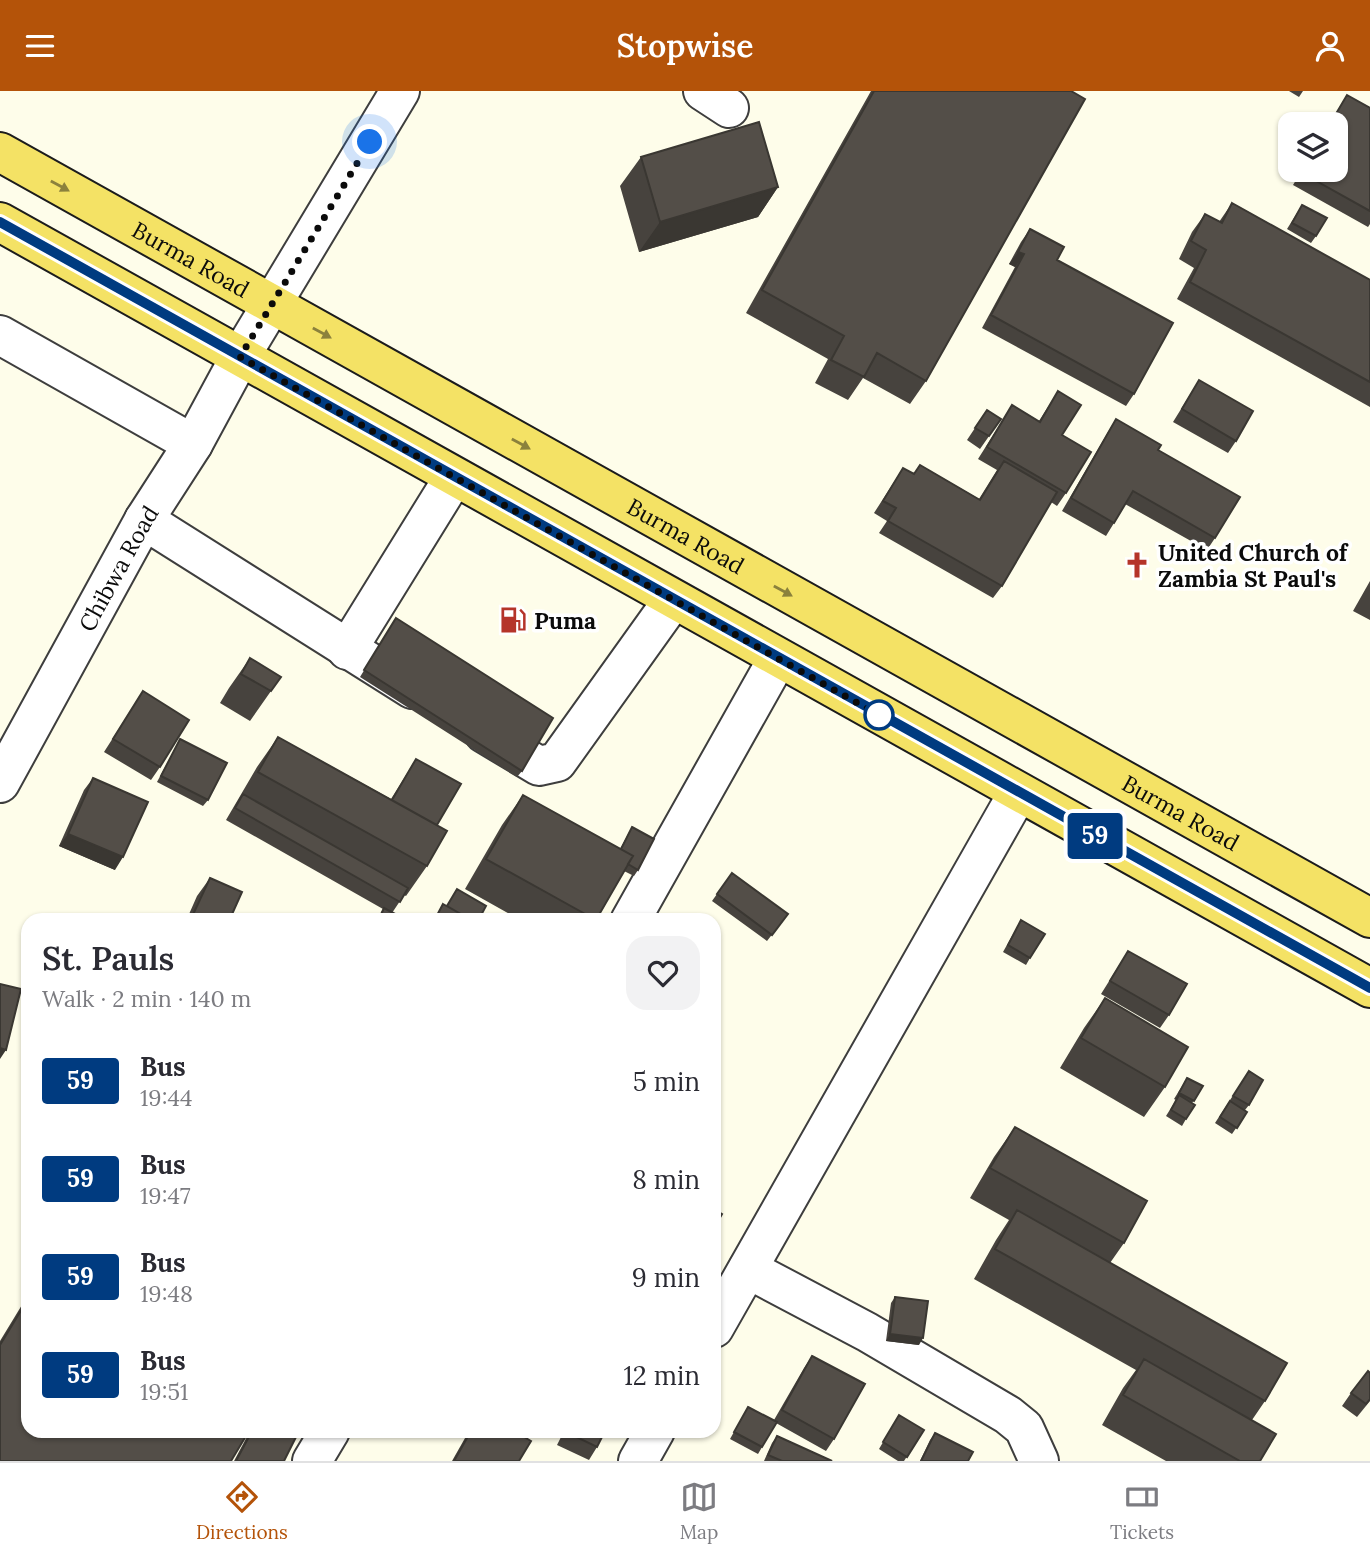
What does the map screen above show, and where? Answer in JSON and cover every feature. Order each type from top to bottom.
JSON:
[{"type":"main road","name":"Burma Road","points":[[0,152],[1370,918]]},
{"type":"main road","points":[[0,222],[1370,988]]},
{"type":"street","name":"Chibwa Road","points":[[0,783],[144,520],[193,444],[240,357],[400,91]]},
{"type":"street","points":[[0,335],[193,444]]},
{"type":"street","points":[[348,650],[454,477]]},
{"type":"street","points":[[144,520],[348,650],[539,766],[557,762],[673,600]]},
{"type":"street","points":[[635,913],[778,659]]},
{"type":"street","points":[[721,1316],[1018,793]]},
{"type":"street","points":[[748,1269],[867,1332],[1008,1415],[1024,1428],[1039,1461]]},
{"type":"street","points":[[312,1461],[326,1438]]},
{"type":"street","points":[[638,1461],[651,1438]]},
{"type":"building","points":[[874,91],[1071,91],[1085,99],[926,381],[877,353],[864,377],[831,360],[844,336],[762,290]]},
{"type":"building","points":[[1347,95],[1370,108],[1370,211],[1318,182],[1348,182],[1348,112],[1337,112]]},
{"type":"building","points":[[759,122],[778,187],[660,222],[641,157]]},
{"type":"building","points":[[1232,203],[1370,280],[1370,382],[1190,282],[1206,250],[1191,241],[1205,214],[1222,223]]},
{"type":"building","points":[[1302,205],[1327,218],[1316,236],[1292,223]]},
{"type":"building","points":[[1030,229],[1064,247],[1057,260],[1173,323],[1134,394],[991,315],[1024,254],[1018,252]]},
{"type":"building","points":[[1199,380],[1253,411],[1236,441],[1182,409]]},
{"type":"building","points":[[1058,391],[1081,405],[1062,435],[1091,452],[1066,493],[987,447],[1012,405],[1040,422]]},
{"type":"building","points":[[987,410],[1001,419],[989,436],[975,428]]},
{"type":"building","points":[[1116,419],[1161,445],[1158,450],[1240,497],[1215,538],[1133,491],[1114,523],[1071,498]]},
{"type":"building","points":[[1004,461],[1057,492],[1002,586],[888,521],[896,508],[883,501],[903,468],[914,474],[920,465],[980,500]]},
{"type":"building","points":[[396,618],[553,718],[522,771],[364,670]]},
{"type":"building","points":[[250,658],[281,677],[271,691],[241,674]]},
{"type":"building","points":[[143,691],[189,720],[160,767],[113,739]]},
{"type":"building","points":[[278,737],[447,831],[427,866],[258,772]]},
{"type":"building","points":[[180,739],[227,763],[208,800],[161,776]]},
{"type":"building","points":[[416,759],[461,784],[437,825],[392,800]]},
{"type":"building","points":[[93,778],[148,802],[123,857],[68,834]]},
{"type":"building","points":[[243,794],[408,888],[400,902],[235,808]]},
{"type":"building","points":[[523,795],[633,856],[600,913],[583,913],[486,859]]},
{"type":"building","points":[[632,827],[654,839],[638,870],[628,864],[633,856],[621,849]]},
{"type":"building","points":[[732,873],[788,914],[772,935],[717,894]]},
{"type":"building","points":[[210,878],[242,892],[233,913],[194,913]]},
{"type":"building","points":[[457,889],[486,906],[482,913],[459,913],[447,906]]},
{"type":"building","points":[[443,904],[459,913],[438,913]]},
{"type":"building","points":[[1021,920],[1045,934],[1030,958],[1008,945]]},
{"type":"building","points":[[1128,951],[1187,984],[1169,1015],[1110,981]]},
{"type":"building","points":[[0,984],[21,989],[6,1050],[0,1048]]},
{"type":"building","points":[[1105,998],[1188,1047],[1165,1087],[1081,1038]]},
{"type":"building","points":[[1249,1071],[1263,1080],[1249,1105],[1233,1096]]},
{"type":"building","points":[[1187,1078],[1203,1086],[1194,1101],[1179,1093]]},
{"type":"building","points":[[1179,1095],[1195,1105],[1186,1119],[1171,1110]]},
{"type":"building","points":[[1230,1101],[1247,1112],[1237,1128],[1220,1117]]},
{"type":"building","points":[[1015,1127],[1147,1201],[1124,1243],[990,1168]]},
{"type":"building","points":[[1017,1210],[1287,1363],[1265,1401],[995,1249]]},
{"type":"building","points":[[895,1297],[928,1301],[923,1338],[890,1334]]},
{"type":"building","points":[[21,1310],[21,1438],[245,1438],[231,1461],[0,1461],[0,1345]]},
{"type":"building","points":[[812,1356],[865,1384],[834,1439],[782,1410]]},
{"type":"building","points":[[1144,1359],[1276,1434],[1260,1461],[1240,1461],[1123,1395]]},
{"type":"building","points":[[1368,1371],[1370,1399],[1366,1404],[1351,1393]]},
{"type":"building","points":[[748,1407],[777,1422],[762,1447],[734,1432]]},
{"type":"building","points":[[899,1415],[924,1430],[907,1457],[883,1442]]},
{"type":"building","points":[[935,1433],[973,1452],[968,1461],[921,1461]]},
{"type":"building","points":[[777,1436],[832,1461],[782,1461],[768,1455]]},
{"type":"building","points":[[248,1438],[296,1438],[284,1461],[236,1461]]},
{"type":"building","points":[[467,1438],[526,1438],[531,1441],[519,1461],[454,1461]]},
{"type":"building","points":[[578,1438],[602,1438],[597,1447]]},
{"type":"bus line","name":"59","points":[[0,222],[1370,988]]},
{"type":"place","name":"United Church of Zambia St Paul's","points":[[1137,565]]},
{"type":"place","name":"Puma","points":[[513,620]]},
{"type":"route","points":[[370,142],[240,357],[879,715]]}]
